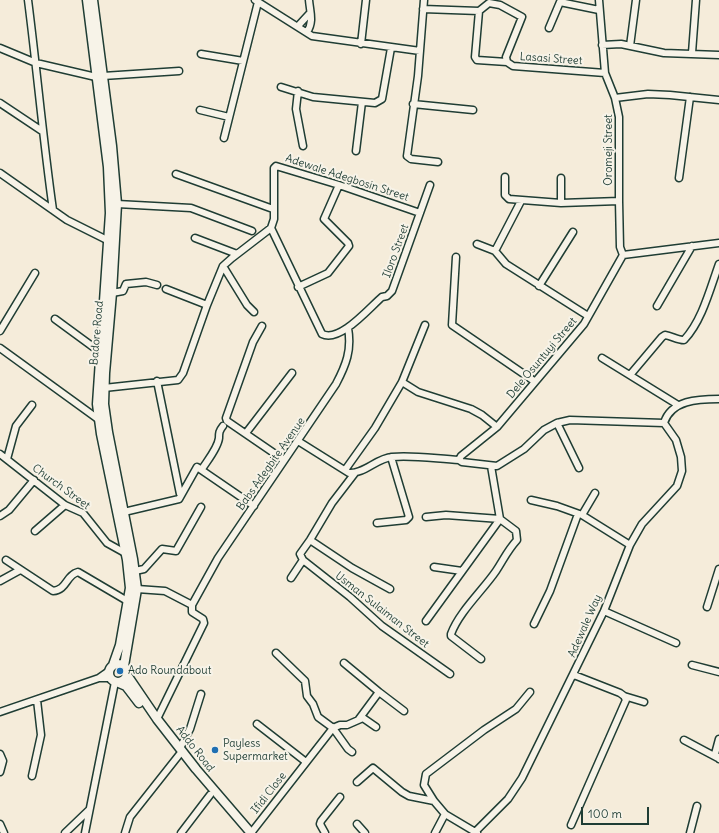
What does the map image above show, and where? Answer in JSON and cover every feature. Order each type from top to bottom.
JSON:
[{"type":"main road","name":"Badore Road","points":[[87,0],[100,76]]},
{"type":"main road","name":"Badore Road","points":[[94,0],[104,113],[117,204],[112,293],[104,388],[108,432],[135,571],[136,590],[125,670]]},
{"type":"main road","name":"Badore Road","points":[[104,113],[109,183],[109,241],[97,393],[98,419],[125,553],[130,588],[129,602],[113,676]]},
{"type":"main road","points":[[120,664],[125,670],[124,681],[113,676],[120,664]]},
{"type":"main road","name":"Addo Road","points":[[125,670],[179,752],[210,795],[243,833]]},
{"type":"main road","name":"Addo Road","points":[[113,676],[128,689],[179,752],[251,833]]},
{"type":"street","points":[[28,0],[36,63],[42,132],[53,210]]},
{"type":"street","points":[[307,32],[311,26],[309,0]]},
{"type":"street","points":[[361,44],[366,0]]},
{"type":"street","points":[[424,0],[420,51],[407,156],[411,159],[438,162]]},
{"type":"street","name":"Oromeji Street","points":[[599,0],[605,73],[615,98],[619,117],[620,247],[623,255]]},
{"type":"street","points":[[630,46],[636,0]]},
{"type":"street","points":[[692,53],[696,0]]},
{"type":"street","points":[[224,138],[257,1],[319,38],[420,51]]},
{"type":"street","name":"Lasasi Street","points":[[423,9],[479,11],[489,2],[500,5],[522,16],[506,57],[507,62],[513,66],[605,73]]},
{"type":"street","points":[[549,28],[560,2],[599,10]]},
{"type":"street","points":[[479,11],[475,59],[507,62]]},
{"type":"street","points":[[298,26],[310,13]]},
{"type":"street","points":[[602,45],[619,44],[664,53],[719,55]]},
{"type":"street","points":[[0,48],[36,63],[100,76],[179,71]]},
{"type":"street","points":[[281,87],[298,91],[312,97],[375,103],[382,99],[391,48]]},
{"type":"street","points":[[201,54],[215,58],[243,61]]},
{"type":"street","points":[[298,91],[296,109],[303,146]]},
{"type":"street","points":[[615,98],[648,94],[719,100]]},
{"type":"street","points":[[679,178],[690,97]]},
{"type":"street","points":[[356,151],[362,102]]},
{"type":"street","points":[[0,103],[42,132]]},
{"type":"street","points":[[413,104],[473,110]]},
{"type":"street","points":[[200,110],[229,117]]},
{"type":"street","name":"Adewale Adegbosin Street","points":[[271,228],[274,219],[274,168],[276,166],[420,213]]},
{"type":"street","points":[[0,173],[67,220],[109,241]]},
{"type":"street","points":[[176,174],[273,209]]},
{"type":"street","points":[[505,177],[505,195],[509,199],[561,203],[619,201]]},
{"type":"street","points":[[561,178],[561,203]]},
{"type":"street","points":[[104,388],[157,381],[178,380],[183,373],[207,305],[223,266],[271,228],[298,287],[328,273],[349,246],[348,243],[324,218],[338,185]]},
{"type":"street","name":"Iloro Street","points":[[298,287],[322,334],[325,336],[336,335],[348,328],[382,297],[387,296],[392,291],[430,186]]},
{"type":"street","points":[[495,251],[521,201]]},
{"type":"street","points":[[117,204],[191,208],[224,219],[252,231]]},
{"type":"street","points":[[539,286],[573,232]]},
{"type":"street","points":[[195,238],[237,254]]},
{"type":"street","points":[[623,255],[719,243]]},
{"type":"street","points":[[477,244],[495,251],[506,264],[588,316]]},
{"type":"street","points":[[657,306],[692,246]]},
{"type":"street","name":"Dele Osuntuyi Street","points":[[459,460],[460,456],[497,427],[534,381],[584,324],[623,255]]},
{"type":"street","points":[[456,257],[452,325],[534,381]]},
{"type":"street","points":[[630,375],[662,337],[665,335],[670,335],[679,340],[684,340],[688,336],[700,312],[719,264]]},
{"type":"street","points":[[223,266],[247,305],[254,312]]},
{"type":"street","points":[[0,331],[35,273]]},
{"type":"street","points":[[112,293],[123,292],[126,284],[146,282],[157,285]]},
{"type":"street","points":[[166,288],[207,305]]},
{"type":"street","points":[[55,319],[100,352]]},
{"type":"street","points":[[345,470],[375,428],[402,382],[425,325]]},
{"type":"street","points":[[262,326],[253,342],[226,418],[246,434],[284,460]]},
{"type":"street","name":"Babs Adegbite Avenue","points":[[192,605],[218,558],[336,384],[347,363],[350,341],[348,328]]},
{"type":"street","points":[[0,348],[98,419]]},
{"type":"street","points":[[602,358],[678,405]]},
{"type":"street","points":[[246,434],[292,373]]},
{"type":"street","points":[[157,381],[180,494]]},
{"type":"street","points":[[402,382],[418,392],[471,409],[482,415],[497,427]]},
{"type":"street","points":[[291,578],[303,560],[300,554],[332,503],[355,473],[375,462],[391,457],[459,460],[462,462],[491,466],[501,464],[524,449],[544,430],[557,423],[570,420],[664,423],[667,414],[678,405],[693,400],[719,399]]},
{"type":"street","points":[[6,459],[16,426],[32,404]]},
{"type":"street","points":[[557,423],[579,468]]},
{"type":"street","name":"Adewale Way","points":[[476,832],[515,790],[574,675],[604,611],[630,545],[642,524],[677,486],[682,471],[681,457],[676,440],[664,423]]},
{"type":"street","points":[[202,469],[217,442],[222,426]]},
{"type":"street","points":[[298,442],[349,473],[355,473]]},
{"type":"street","name":"Church Street","points":[[0,454],[65,504],[83,514],[108,543],[125,553]]},
{"type":"street","points":[[377,523],[406,520],[409,516],[391,457]]},
{"type":"street","points":[[426,622],[500,519],[491,466]]},
{"type":"street","points":[[124,512],[179,499],[180,494],[197,467],[254,506]]},
{"type":"street","points":[[0,516],[8,510],[34,480]]},
{"type":"street","points":[[534,624],[550,591],[580,515],[595,493]]},
{"type":"street","points":[[530,500],[557,506],[580,515],[630,545]]},
{"type":"street","points":[[35,531],[65,504]]},
{"type":"street","points":[[135,571],[144,570],[162,549],[176,551],[201,507]]},
{"type":"street","points":[[426,517],[446,515],[500,519],[516,531],[517,540],[506,552],[497,570],[481,589],[451,634],[451,636],[481,658]]},
{"type":"street","points":[[310,540],[352,568],[390,589]]},
{"type":"street","points":[[6,560],[53,591],[63,588],[73,574],[78,572],[129,602]]},
{"type":"street","name":"Usman Sulaiman Street","points":[[303,560],[350,597],[382,626],[450,674]]},
{"type":"street","points":[[434,567],[462,571]]},
{"type":"street","points":[[707,607],[719,569]]},
{"type":"street","points":[[0,581],[20,570]]},
{"type":"street","points":[[136,590],[165,591],[192,605],[192,612],[203,619],[204,627],[182,666],[157,719]]},
{"type":"street","points":[[604,611],[676,643]]},
{"type":"street","points":[[276,653],[305,681],[307,696],[313,704],[318,717],[333,728],[348,749],[352,752]]},
{"type":"street","points":[[344,663],[404,711]]},
{"type":"street","points":[[692,665],[719,672]]},
{"type":"street","points":[[574,675],[624,696],[644,702]]},
{"type":"street","points":[[0,712],[100,678],[113,676],[85,833]]},
{"type":"street","points":[[333,728],[340,725],[347,725],[359,719],[379,692]]},
{"type":"street","points":[[476,832],[446,814],[434,801],[424,784],[426,774],[484,730],[516,709],[530,692]]},
{"type":"street","points":[[125,833],[130,817],[179,752],[190,730],[201,694]]},
{"type":"street","points":[[571,825],[626,700],[624,696]]},
{"type":"street","points":[[32,776],[41,735],[37,700]]},
{"type":"street","points":[[359,719],[367,720],[376,727]]},
{"type":"street","points":[[257,724],[306,762]]},
{"type":"street","name":"Ifidi Close","points":[[251,833],[333,728]]},
{"type":"street","points":[[718,758],[716,754],[719,738]]},
{"type":"street","points":[[684,740],[718,758]]},
{"type":"street","points":[[0,754],[3,761],[0,772]]},
{"type":"street","points":[[357,782],[373,768],[409,796],[434,801]]},
{"type":"street","points":[[182,833],[210,795]]},
{"type":"street","points":[[325,833],[320,824],[321,821],[340,797]]},
{"type":"street","points":[[690,833],[697,806]]},
{"type":"street","points":[[65,833],[89,810]]},
{"type":"street","points":[[435,833],[446,814]]},
{"type":"street","points":[[0,824],[4,833]]},
{"type":"street","points":[[357,824],[365,833]]},
{"type":"place","name":"Ado Roundabout","points":[[120,671]]},
{"type":"place","name":"Payless Supermarket","points":[[215,750]]}]
